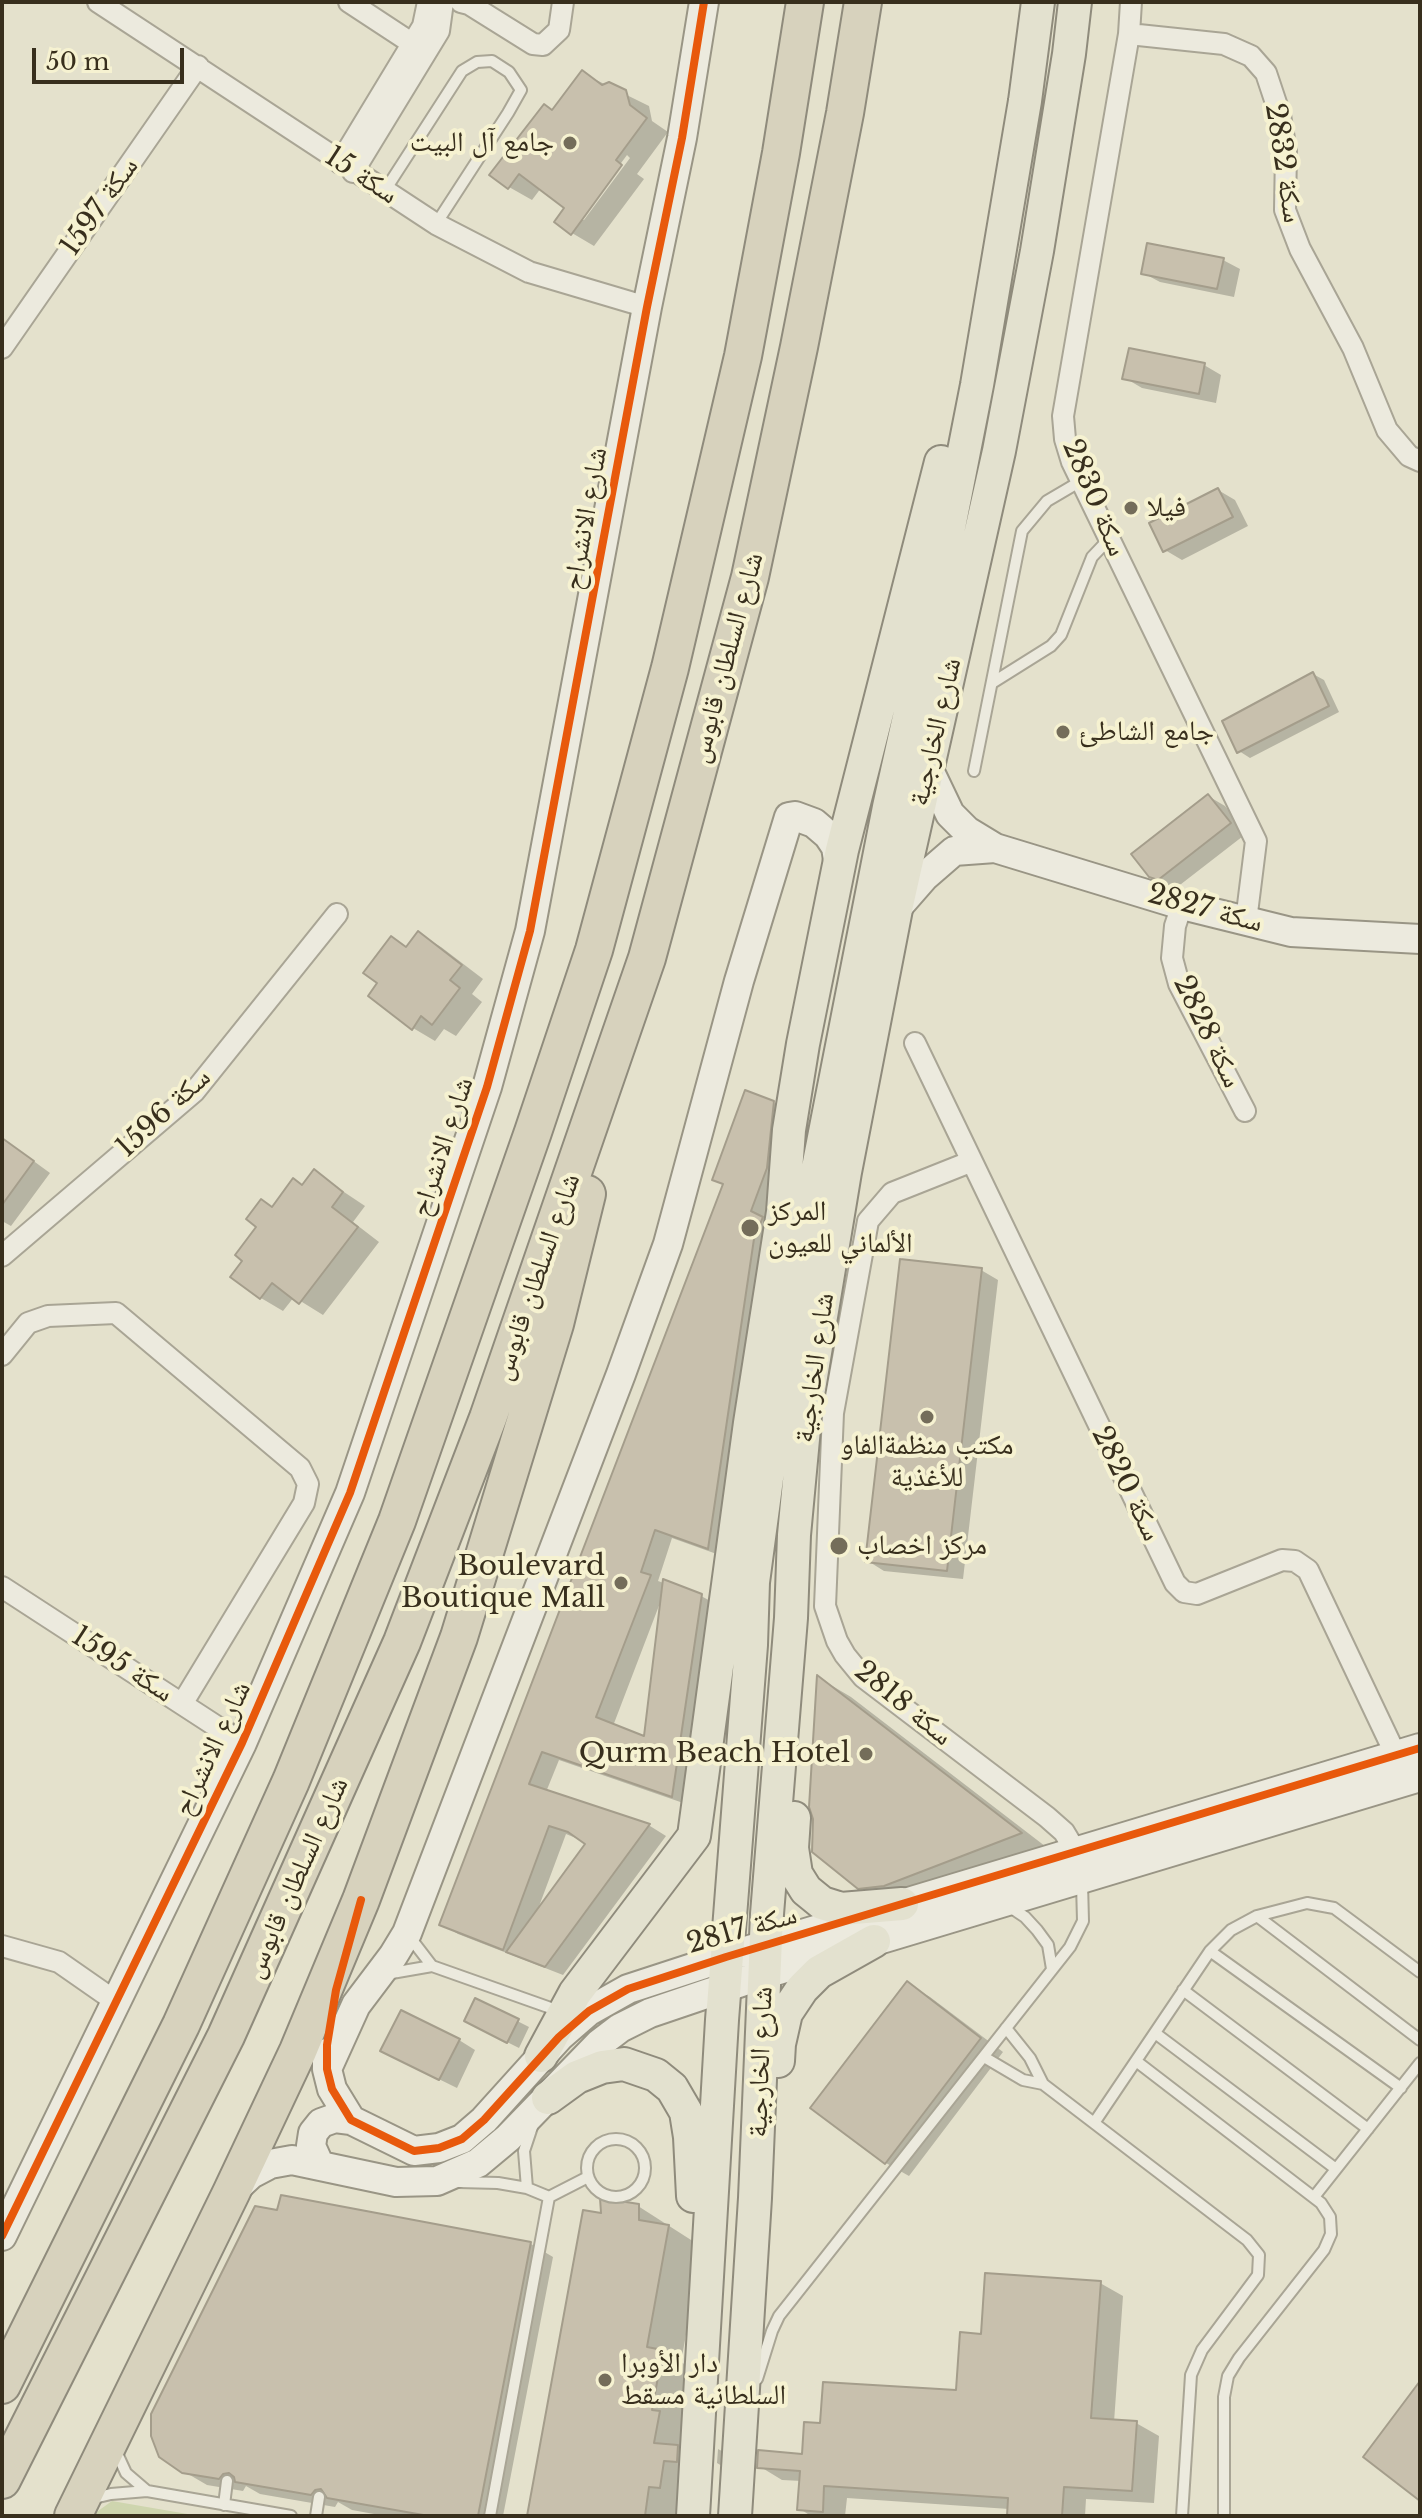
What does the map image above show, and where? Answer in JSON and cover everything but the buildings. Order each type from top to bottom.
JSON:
[{"type":"highway","name":"شارع السلطان قابوس","points":[[2,2385],[181,2025],[291,1781],[397,1521],[533,1132],[594,950],[670,668],[743,356],[781,153],[805,2]]},
{"type":"highway","name":"شارع السلطان قابوس","points":[[2,2480],[226,2036],[402,1642],[488,1418],[647,958],[750,577],[839,144],[863,2]]},
{"type":"highway","points":[[76,2509],[298,2051],[361,1900],[459,1637],[555,1324],[647,958]]},
{"type":"main road","name":"شارع الخارجية","points":[[693,2516],[725,1972],[753,1582],[777,1404],[819,1163],[889,807],[932,614],[998,262],[1038,2]]},
{"type":"main road","name":"شارع الخارجية","points":[[735,2516],[755,2198],[765,1960],[791,1618],[794,1535],[806,1407],[845,1172],[896,909],[999,451],[1034,267],[1075,2]]},
{"type":"main road","points":[[541,2056],[575,1993],[694,1836],[750,1423],[783,1212],[789,1130],[819,967],[839,867],[924,532],[982,278],[998,262]]},
{"type":"main road","points":[[819,967],[824,1034],[812,1135],[819,1163]]},
{"type":"main road","points":[[791,1618],[800,1683],[792,1848],[796,1874],[806,1890],[822,1903],[841,1909],[902,1904]]},
{"type":"main road","points":[[755,2198],[777,2083],[779,2044],[786,2013],[802,1989],[819,1972],[874,1941]]},
{"type":"main road","points":[[548,2098],[577,2077],[602,2067],[624,2064],[656,2075],[680,2098],[690,2137],[701,2364]]},
{"type":"street","name":"سكة 15","points":[[98,2],[436,224],[529,272],[647,307]]},
{"type":"street","points":[[349,2],[413,44]]},
{"type":"street","points":[[347,167],[423,26],[428,2]]},
{"type":"street","points":[[347,167],[439,31],[443,2]]},
{"type":"street","points":[[461,2],[533,44],[543,45],[559,30],[563,2]]},
{"type":"street","name":"شارع الانشراح","points":[[2,2236],[242,1743],[350,1493],[487,1087],[530,931],[647,307],[682,138],[704,2]]},
{"type":"street","name":"سكة 2830","points":[[1131,2],[1129,34],[1063,416],[1065,439],[1081,481],[1256,841],[1246,921]]},
{"type":"street","name":"سكة 2832","points":[[1129,34],[1224,44],[1251,56],[1266,73],[1280,115],[1286,151],[1285,210],[1300,249],[1353,348],[1387,430],[1409,456],[1420,461]]},
{"type":"street","name":"سكة 1597","points":[[2,348],[198,66]]},
{"type":"street","name":"سكة 2827","points":[[928,768],[950,814],[967,831],[995,848],[1182,905],[1291,932],[1420,939]]},
{"type":"street","points":[[327,2069],[356,2005],[407,1933],[621,1374],[668,1244],[739,981],[789,817],[805,819],[822,829],[836,847],[839,867]]},
{"type":"street","name":"سكة 2827","points":[[896,909],[924,877],[954,851],[995,848]]},
{"type":"street","name":"سكة 2828","points":[[1182,905],[1175,926],[1172,958],[1179,984],[1245,1111]]},
{"type":"street","name":"سكة 1596","points":[[2,1256],[194,1092],[337,914]]},
{"type":"street","name":"سكة 2820","points":[[915,1043],[1175,1583],[1184,1592],[1197,1594],[1282,1560],[1295,1561],[1308,1570],[1411,1765]]},
{"type":"street","name":"سكة 2818","points":[[970,1162],[892,1193],[868,1221],[833,1413],[825,1606],[837,1641],[863,1677],[1047,1817],[1064,1832],[1079,1865]]},
{"type":"street","points":[[2,1355],[28,1323],[48,1316],[116,1313],[300,1468],[308,1484],[304,1503],[182,1704]]},
{"type":"street","name":"سكة 1595","points":[[2,1587],[242,1743]]},
{"type":"street","name":"سكة 2817","points":[[351,2120],[414,2151],[439,2148],[462,2139],[484,2120],[541,2056],[589,2011],[628,1989],[725,1972],[765,1960],[902,1904],[1079,1865],[1411,1765]]},
{"type":"street","name":"سكة 2817","points":[[765,1960],[874,1941],[1003,1903],[1079,1865]]},
{"type":"street","points":[[351,2120],[332,2089],[327,2069],[327,2045],[336,1990],[361,1900]]},
{"type":"street","points":[[2,1946],[59,1962],[115,2001]]},
{"type":"street","name":"سكة 2817","points":[[231,2193],[251,2174],[270,2164],[292,2160],[396,2182],[437,2181],[478,2163],[620,2028],[680,2001],[725,1972]]},
{"type":"street","points":[[320,2166],[311,2146],[313,2133],[321,2123],[335,2118],[351,2120]]},
{"type":"lane","points":[[384,192],[462,71],[477,62],[492,61],[509,72],[521,90],[436,224]]},
{"type":"lane","points":[[974,771],[1022,531],[1047,501],[1081,481]]},
{"type":"lane","points":[[992,683],[1051,646],[1061,635],[1092,557],[1109,539]]},
{"type":"lane","points":[[740,2435],[779,2316],[1070,1947],[1083,1921],[1079,1865]]},
{"type":"lane","points":[[1003,1903],[1025,1917],[1037,1930],[1048,1945],[1052,1969]]},
{"type":"lane","points":[[1094,2123],[1210,1951],[1231,1930],[1257,1916],[1307,1903],[1334,1908],[1420,1972]]},
{"type":"lane","points":[[1257,1916],[1420,2040]]},
{"type":"lane","points":[[407,1933],[432,1966]]},
{"type":"lane","points":[[1210,1951],[1401,2088]]},
{"type":"lane","points":[[379,1976],[432,1966],[479,1980],[564,2013]]},
{"type":"lane","points":[[1183,1990],[1368,2129]]},
{"type":"lane","points":[[1006,2028],[1030,2058],[1043,2084],[1247,2240],[1259,2255],[1258,2275],[1202,2350],[1191,2375],[1182,2516]]},
{"type":"lane","points":[[1155,2033],[1336,2169]]},
{"type":"lane","points":[[984,2057],[1023,2080],[1043,2084]]},
{"type":"lane","points":[[1136,2061],[1314,2197],[1327,2209],[1330,2217],[1329,2243],[1228,2376],[1224,2397],[1224,2516]]},
{"type":"lane","points":[[1314,2197],[1420,2063]]},
{"type":"lane","points":[[527,2188],[524,2167],[528,2134],[548,2098]]},
{"type":"lane","points":[[606,2140],[624,2140],[633,2144],[643,2156],[644,2177],[638,2188],[625,2196],[604,2195],[595,2189],[588,2177],[587,2161],[606,2140]]},
{"type":"lane","points":[[437,2181],[498,2183],[527,2188],[549,2197],[588,2177]]},
{"type":"lane","points":[[490,2516],[549,2197]]},
{"type":"lane","points":[[111,2440],[126,2473],[147,2491]]},
{"type":"lane","points":[[224,2505],[227,2481]]},
{"type":"lane","points":[[76,2509],[111,2494],[147,2491],[291,2516]]},
{"type":"lane","points":[[316,2516],[319,2497]]},
{"type":"green space","points":[[112,2501],[199,2516],[91,2516]]},
{"type":"cycle path","points":[[2,2236],[242,1743],[350,1493],[487,1087],[530,931],[647,307],[682,138],[704,2]]},
{"type":"cycle path","points":[[361,1900],[336,1990],[327,2045],[327,2069],[332,2089],[351,2120],[414,2151],[439,2148],[462,2139],[484,2120],[559,2037],[589,2011],[628,1989],[1420,1748]]},
{"type":"place","name":"جامع آل البيت","points":[[570,143]]},
{"type":"place","name":"فيلا","points":[[1131,508]]},
{"type":"place","name":"جامع الشاطئ","points":[[1063,732]]},
{"type":"place","name":"المركز الألماني للعيون","points":[[750,1228]]},
{"type":"place","name":"مكتب منظمةالفاو للأغذية","points":[[927,1417]]},
{"type":"place","name":"مركز اخصاب","points":[[839,1546]]},
{"type":"place","name":"Boulevard Boutique Mall","points":[[621,1583]]},
{"type":"place","name":"Qurm Beach Hotel","points":[[866,1754]]},
{"type":"place","name":"دار الأوبرا السلطانية مسقط","points":[[605,2380]]}]
